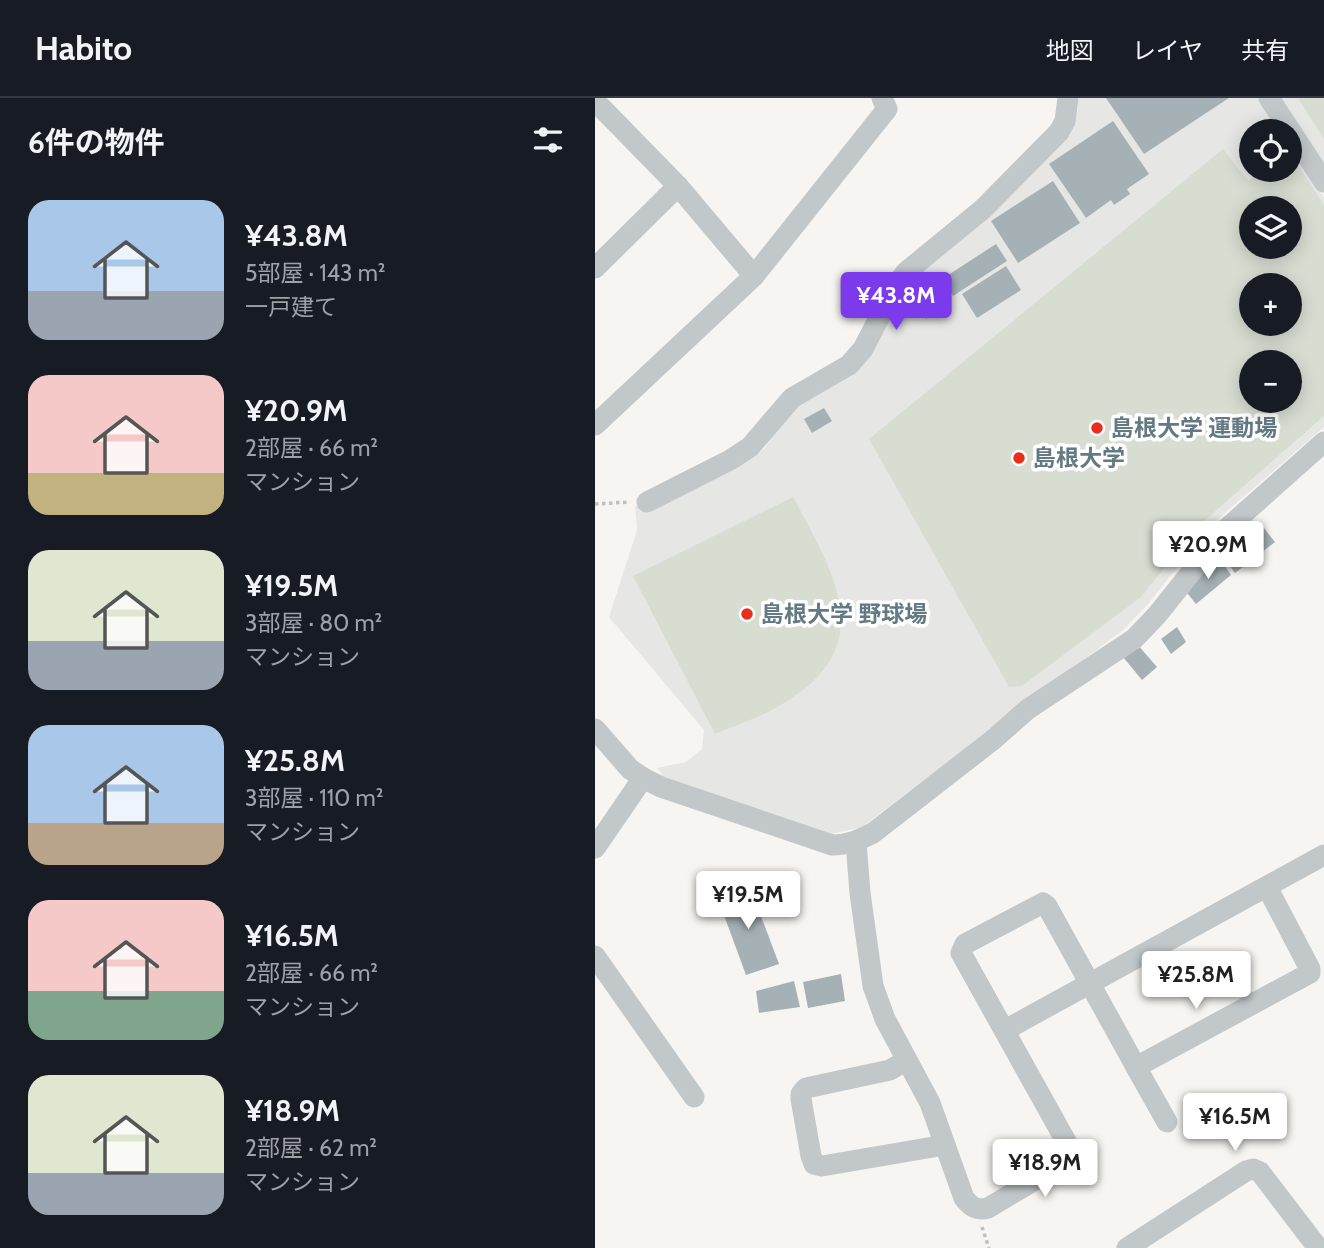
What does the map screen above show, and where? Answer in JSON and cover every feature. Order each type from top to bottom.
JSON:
[{"type":"street","points":[[595,425],[754,276],[887,109],[883,98]]},
{"type":"street","points":[[646,502],[730,460],[750,447],[792,398],[849,365],[863,349],[895,287],[906,272],[983,209],[1059,132],[1065,121],[1068,98]]},
{"type":"street","points":[[1269,98],[1324,181]]},
{"type":"street","points":[[595,101],[678,186],[754,276]]},
{"type":"street","points":[[595,268],[678,186]]},
{"type":"street","points":[[595,729],[629,769],[661,787],[832,845],[856,842],[873,832],[994,739],[1028,709],[1134,639],[1157,615],[1225,530],[1324,442]]},
{"type":"street","points":[[595,848],[643,778]]},
{"type":"street","points":[[856,842],[873,986],[885,1019],[930,1103],[964,1198],[970,1205],[981,1210],[988,1208],[1060,1166],[1070,1156],[1067,1143],[961,953],[965,944],[1043,903],[1091,983],[1167,1122]]},
{"type":"street","points":[[1005,1030],[1324,855]]},
{"type":"street","points":[[1136,1067],[1310,973],[1267,887]]},
{"type":"street","points":[[595,956],[694,1097]]},
{"type":"street","points":[[907,1060],[890,1070],[806,1088],[801,1099],[812,1160],[814,1164],[822,1166],[945,1144]]},
{"type":"street","points":[[1128,1248],[1253,1169],[1260,1172],[1314,1246]]},
{"type":"path","points":[[595,504],[646,502]]},
{"type":"shaded area","name":"島根大学","points":[[1077,98],[1259,98],[1273,119],[1239,119],[1239,182],[1302,182],[1302,163],[1324,197],[1324,427],[1210,526],[1148,604],[1123,630],[862,827],[831,834],[665,779],[657,768],[686,762],[702,749],[704,730],[609,617],[637,530],[635,506],[662,504],[734,468],[765,448],[785,415],[802,401],[831,385],[903,286],[1070,133],[1078,109]]},
{"type":"shaded area","points":[[1276,98],[1324,98],[1324,173],[1302,139],[1302,119],[1289,119]]},
{"type":"shaded area","points":[[1298,98],[1324,98],[1324,139]]},
{"type":"shaded area","name":"島根大学 運動場","points":[[1223,149],[1239,169],[1239,182],[1302,182],[1302,171],[1324,205],[1324,416],[1195,529],[1141,597],[1022,686],[1009,687],[869,439]]},
{"type":"shaded area","name":"島根大学 野球場","points":[[793,497],[823,555],[834,583],[840,610],[840,635],[830,660],[811,684],[779,706],[715,734],[633,576]]},
{"type":"building","points":[[1106,98],[1229,98],[1144,154]]},
{"type":"building","points":[[1113,121],[1149,174],[1127,189],[1130,194],[1114,205],[1111,200],[1086,218],[1049,164]]},
{"type":"building","points":[[1053,181],[1080,223],[1018,263],[991,221]]},
{"type":"building","points":[[996,244],[1007,261],[953,296],[942,279]]},
{"type":"building","points":[[1006,266],[1021,290],[977,318],[962,294]]},
{"type":"building","points":[[937,281],[949,298],[932,309],[921,292]]},
{"type":"building","points":[[917,291],[933,315],[926,319],[916,304],[910,308],[905,299]]},
{"type":"building","points":[[824,408],[832,421],[812,433],[804,419]]},
{"type":"building","points":[[1260,523],[1275,542],[1235,573],[1222,555]]},
{"type":"building","points":[[1219,557],[1231,575],[1196,604],[1184,589]]},
{"type":"building","points":[[1177,627],[1186,642],[1171,654],[1161,639]]},
{"type":"building","points":[[1137,644],[1157,667],[1142,680],[1123,657]]},
{"type":"building","points":[[750,887],[779,964],[746,975],[718,899]]},
{"type":"building","points":[[841,974],[845,1001],[808,1008],[803,982]]},
{"type":"building","points":[[794,981],[800,1007],[759,1013],[756,991]]},
{"type":"place","name":"島根大学 運動場","points":[[1097,428]]},
{"type":"place","name":"島根大学","points":[[1019,458]]},
{"type":"place","name":"島根大学 野球場","points":[[747,614]]}]
